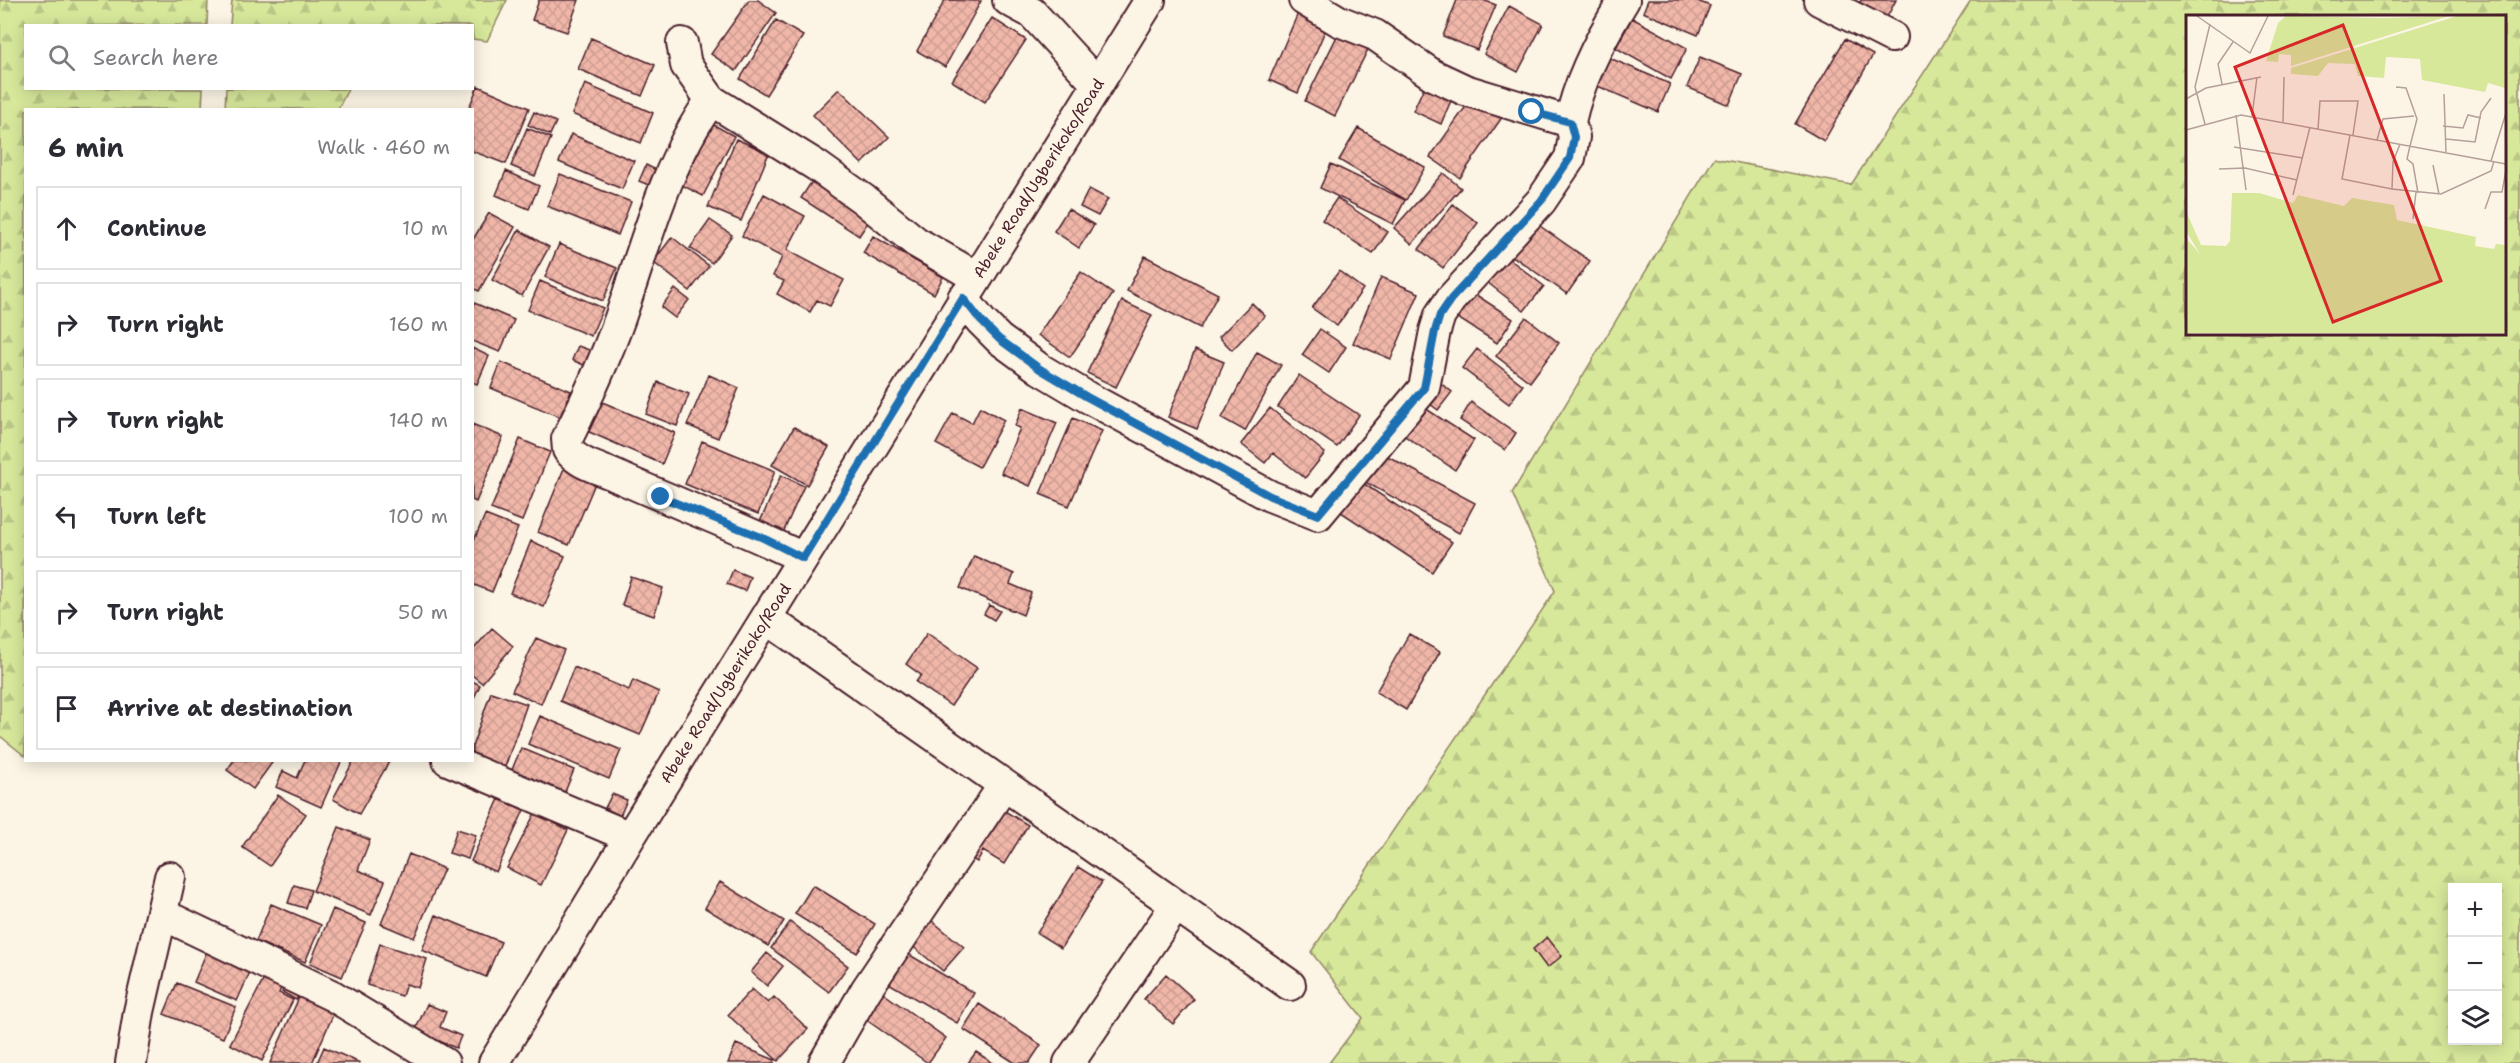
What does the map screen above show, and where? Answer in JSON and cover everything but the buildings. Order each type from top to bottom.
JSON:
[{"type":"street","points":[[1008,0],[1032,13],[1096,84]]},
{"type":"street","name":"Abeke Road/Ugberikoko/Road","points":[[494,1063],[630,837],[969,287],[1150,0]]},
{"type":"street","points":[[1304,0],[1339,21],[1375,35],[1433,75],[1465,90],[1570,122]]},
{"type":"street","points":[[682,43],[686,65],[711,100],[827,173],[916,242],[969,287],[981,321],[999,339],[1068,386],[1270,496],[1318,515],[1422,391],[1440,315],[1451,299],[1541,201],[1570,158],[1574,137],[1570,122],[1573,108],[1604,32],[1624,0]]},
{"type":"street","points":[[1819,0],[1892,37]]},
{"type":"street","points":[[711,100],[697,120],[660,193],[651,230],[603,366],[567,439],[568,450],[581,462],[761,537],[803,558]]},
{"type":"street","points":[[766,618],[1290,985]]},
{"type":"street","points":[[453,762],[630,837]]},
{"type":"street","points":[[824,1063],[866,990],[1004,785]]},
{"type":"street","points":[[131,1063],[139,1011],[170,877]]},
{"type":"street","points":[[1069,1063],[1176,905]]},
{"type":"street","points":[[162,914],[333,996],[444,1063]]},
{"type":"green space","points":[[0,0],[208,0],[207,24],[24,24],[24,90],[203,90],[202,108],[24,108],[24,755],[0,736]]},
{"type":"green space","points":[[232,0],[507,0],[487,41],[474,39],[474,24],[230,24]]},
{"type":"green space","points":[[1971,0],[2520,0],[2520,1063],[1329,1063],[1363,1018],[1311,952],[1555,591],[1512,493],[1714,158],[1851,185]]},
{"type":"green space","points":[[226,90],[348,90],[338,108],[225,108]]},
{"type":"route","points":[[661,497],[761,537],[803,558],[963,298],[999,339],[1040,369],[1270,496],[1318,515],[1424,388],[1435,331],[1440,315],[1451,299],[1541,201],[1570,158],[1574,137],[1570,122],[1532,112]]}]
